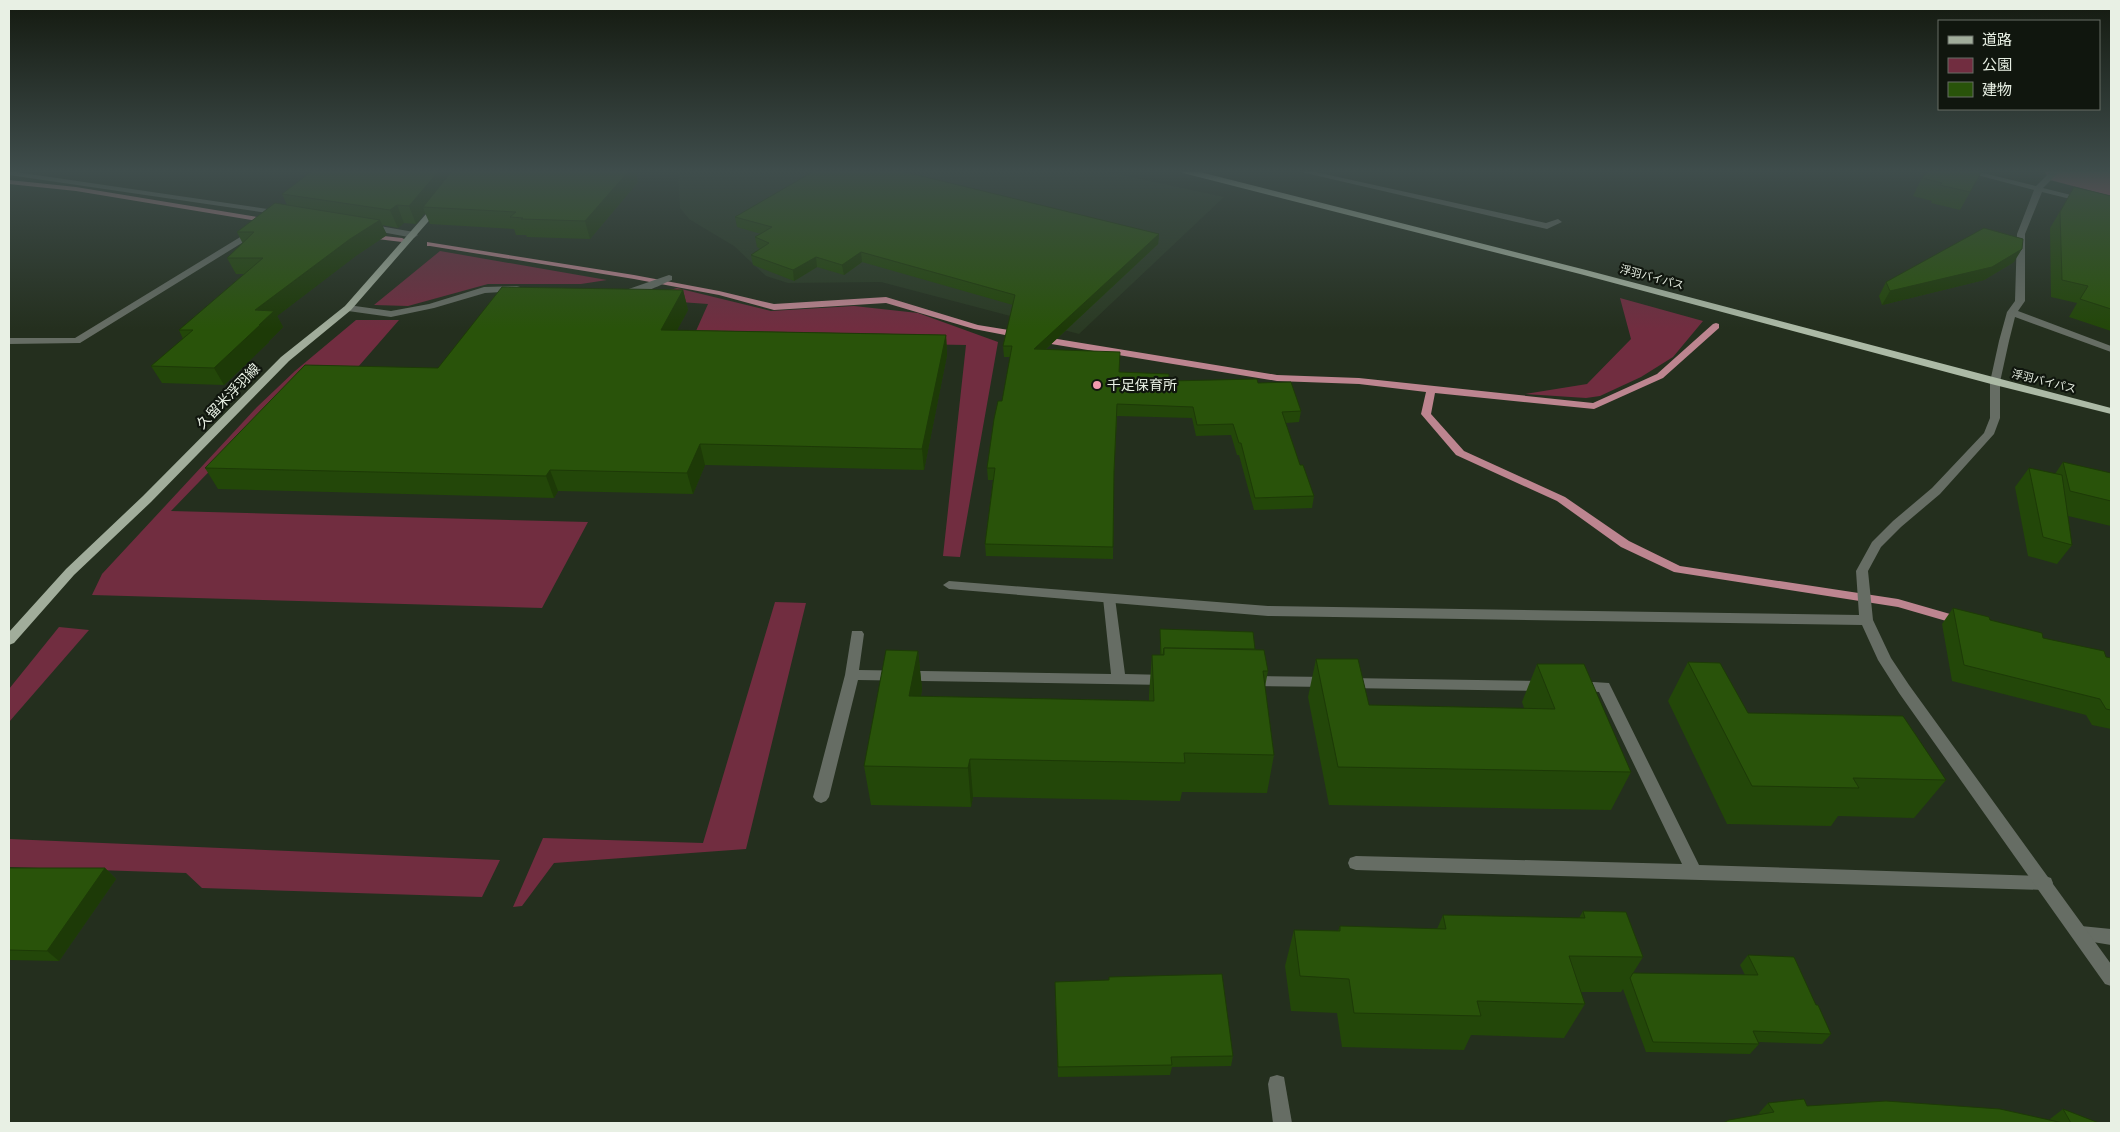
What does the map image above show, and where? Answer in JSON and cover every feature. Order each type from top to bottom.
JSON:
[{"type":"highway","name":"浮羽バイパス","points":[[1389,224],[1583,272],[1994,382],[2111,411]]},
{"type":"main road","name":"久留米浮羽線","points":[[9,640],[70,572],[147,500],[284,359],[348,308],[423,224]]},
{"type":"street","points":[[9,341],[77,341],[265,224]]},
{"type":"street","points":[[1537,224],[1547,226],[1553,224]]},
{"type":"street","points":[[2025,224],[2021,234],[2020,301],[2012,312],[1994,382],[1995,418],[1989,434],[1936,491],[1897,524],[1876,545],[1862,571],[1866,620],[1885,660],[1904,689],[2045,883],[2111,978]]},
{"type":"street","points":[[356,226],[414,235]]},
{"type":"street","points":[[613,291],[633,292],[669,278]]},
{"type":"street","points":[[348,308],[391,314],[431,306],[484,290],[526,288]]},
{"type":"street","points":[[2012,312],[2111,349]]},
{"type":"street","points":[[949,585],[1268,611],[1866,620]]},
{"type":"street","points":[[1109,598],[1118,679]]},
{"type":"street","points":[[821,797],[852,675],[857,634]]},
{"type":"street","points":[[852,675],[1177,680]]},
{"type":"street","points":[[1235,681],[1604,687],[1694,872]]},
{"type":"street","points":[[1356,863],[2045,883]]},
{"type":"street","points":[[2081,934],[2111,937]]},
{"type":"street","points":[[1277,1084],[1283,1123]]},
{"type":"shaded area","points":[[697,224],[1196,224],[1079,334],[881,282],[788,283],[766,276],[734,246]]},
{"type":"green space","points":[[440,251],[607,280],[581,284],[488,284],[408,306],[374,305]]},
{"type":"green space","points":[[677,288],[771,311],[854,306],[918,313],[998,342],[960,557],[943,556],[966,345],[692,340],[708,304],[638,299]]},
{"type":"green space","points":[[1620,298],[1703,321],[1673,357],[1641,377],[1600,396],[1586,398],[1525,394],[1587,384],[1631,339]]},
{"type":"green space","points":[[356,320],[399,320],[358,367],[312,365],[171,511],[588,522],[542,608],[92,595],[102,574],[257,407],[295,371]]},
{"type":"green space","points":[[775,602],[806,603],[746,849],[554,863],[522,906],[513,907],[543,838],[703,843]]},
{"type":"green space","points":[[59,627],[89,630],[9,722],[9,689]]},
{"type":"green space","points":[[9,839],[500,860],[482,897],[202,888],[186,873],[9,867]]},
{"type":"building","points":[[248,224],[374,224],[350,239],[255,310],[274,311],[214,368],[151,366],[193,330],[179,330],[263,258],[227,258],[254,232],[237,232]]},
{"type":"building","points":[[760,224],[1117,224],[1159,234],[1034,349],[1120,352],[1119,372],[1169,374],[1169,381],[1257,379],[1258,383],[1291,382],[1301,411],[1282,412],[1300,465],[1303,465],[1314,496],[1255,498],[1241,443],[1239,443],[1233,424],[1197,425],[1193,407],[1117,404],[1113,547],[985,544],[995,468],[987,468],[994,419],[998,401],[1002,401],[1012,346],[1003,346],[1015,295],[861,252],[842,265],[816,257],[793,270],[751,255],[769,243],[755,237],[772,227]]},
{"type":"building","points":[[2060,224],[2111,224],[2111,309],[2080,299],[2088,286],[2062,280]]},
{"type":"building","points":[[1984,228],[2023,239],[2022,249],[1992,267],[1890,291],[1886,282]]},
{"type":"building","points":[[502,287],[683,290],[661,330],[946,335],[922,449],[700,444],[687,473],[550,470],[546,476],[205,468],[305,365],[438,368]]},
{"type":"building","points":[[2063,462],[2111,473],[2111,501],[2070,491]]},
{"type":"building","points":[[2029,468],[2062,475],[2072,545],[2043,537]]},
{"type":"building","points":[[1953,608],[1989,617],[1990,620],[2042,633],[2043,638],[2104,651],[2106,657],[2111,658],[2111,710],[2106,709],[2100,699],[1964,665]]},
{"type":"building","points":[[1160,629],[1253,632],[1255,649],[1164,648],[1163,655],[1161,655]]},
{"type":"building","points":[[1164,648],[1264,650],[1268,671],[1263,671],[1274,755],[1184,753],[1185,763],[970,759],[968,768],[864,766],[886,650],[918,651],[909,696],[1154,701],[1152,655],[1164,655]]},
{"type":"building","points":[[1316,659],[1358,659],[1369,705],[1555,709],[1537,664],[1584,664],[1631,772],[1338,767]]},
{"type":"building","points":[[1688,662],[1720,663],[1748,713],[1903,716],[1946,780],[1853,778],[1859,788],[1752,786]]},
{"type":"building","points":[[9,868],[105,868],[47,951],[9,950]]},
{"type":"building","points":[[1583,911],[1626,912],[1643,957],[1569,956],[1585,1004],[1477,1001],[1481,1016],[1354,1013],[1349,979],[1300,976],[1294,930],[1340,931],[1340,926],[1446,929],[1443,915],[1585,918]]},
{"type":"building","points":[[1748,955],[1794,957],[1831,1034],[1753,1031],[1759,1044],[1653,1042],[1630,978],[1633,973],[1758,975]]},
{"type":"building","points":[[1222,974],[1233,1056],[1171,1057],[1172,1065],[1058,1067],[1055,982],[1109,980],[1109,977]]},
{"type":"building","points":[[1804,1099],[1807,1106],[1886,1101],[2000,1109],[2063,1123],[1723,1123],[1729,1120],[1774,1112],[1768,1103]]},
{"type":"building","points":[[2063,1109],[2099,1123],[2071,1123]]},
{"type":"waterway","points":[[369,236],[402,240]]},
{"type":"waterway","points":[[430,244],[634,277],[719,293],[774,307],[886,300],[977,327],[1021,335]]},
{"type":"waterway","points":[[1431,390],[1594,406],[1660,376],[1716,326]]},
{"type":"waterway","points":[[1039,339],[1277,378],[1359,381],[1431,390]]},
{"type":"waterway","points":[[1431,390],[1426,414],[1460,453],[1561,499],[1625,544],[1678,569],[1898,603],[1960,621]]},
{"type":"place","name":"千足保育所","points":[[1097,385]]}]
